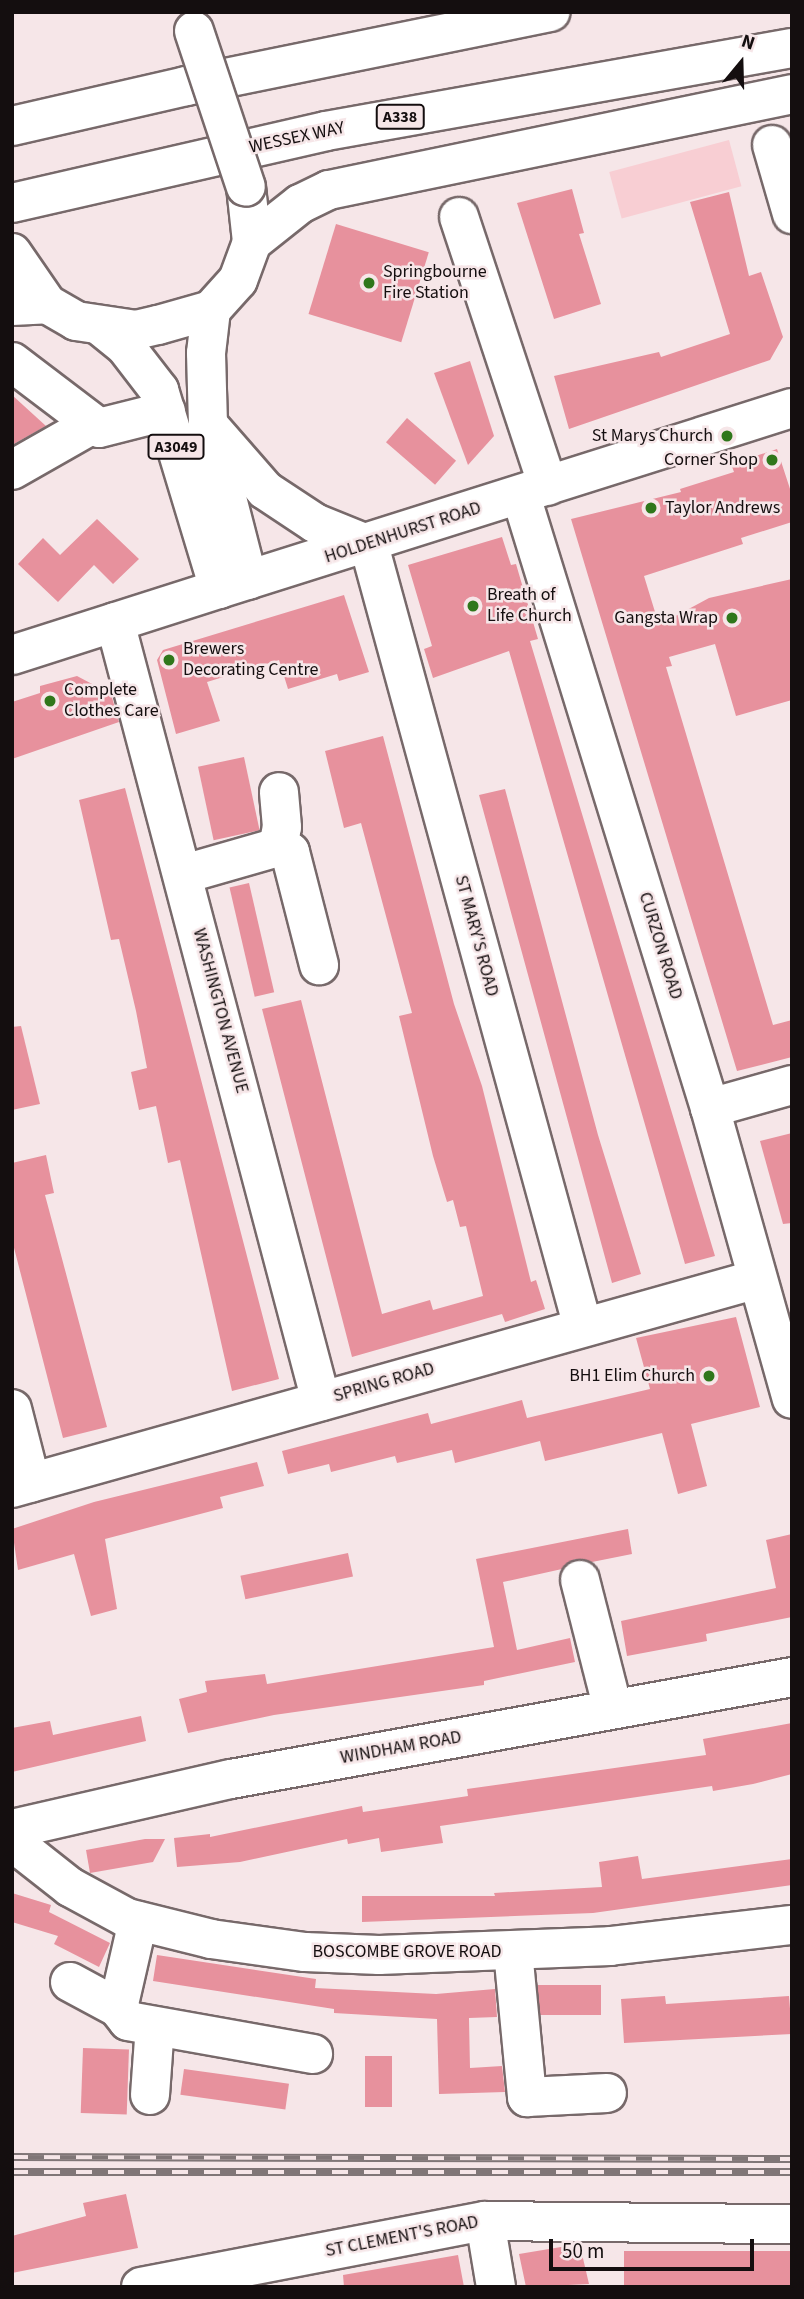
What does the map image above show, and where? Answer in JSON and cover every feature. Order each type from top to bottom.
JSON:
[{"type":"main road","points":[[12,126],[186,86],[551,12]]},
{"type":"main road","points":[[189,21],[246,187],[252,242],[238,280],[211,310]]},
{"type":"main road","name":"WESSEX WAY","points":[[12,203],[340,129],[792,47]]},
{"type":"main road","points":[[252,242],[300,204],[329,190],[792,94]]},
{"type":"main road","points":[[772,145],[792,214]]},
{"type":"main road","name":"CURZON ROAD","points":[[459,217],[792,1399]]},
{"type":"main road","name":"A3049","points":[[12,253],[30,305],[76,321],[136,330],[211,310],[206,353],[208,424],[265,489],[315,523],[369,545]]},
{"type":"main road","name":"A3049","points":[[99,325],[132,355],[159,390],[233,584]]},
{"type":"main road","points":[[12,362],[99,428],[166,411]]},
{"type":"main road","name":"HOLDENHURST ROAD","points":[[12,655],[233,584],[369,545],[792,408]]},
{"type":"main road","points":[[12,470],[93,424]]},
{"type":"main road","points":[[208,424],[233,584]]},
{"type":"main road","name":"ST MARY'S ROAD","points":[[369,545],[583,1327]]},
{"type":"main road","name":"WASHINGTON AVENUE","points":[[115,622],[184,874],[321,1401]]},
{"type":"main road","points":[[278,847],[282,827],[279,792]]},
{"type":"main road","points":[[184,874],[278,847],[290,852],[319,964]]},
{"type":"main road","points":[[709,1108],[792,1085]]},
{"type":"main road","name":"SPRING ROAD","points":[[22,1486],[757,1279]]},
{"type":"main road","points":[[12,1409],[22,1486]]},
{"type":"main road","points":[[579,1580],[613,1709]]},
{"type":"main road","name":"WINDHAM ROAD","points":[[12,1830],[231,1779],[792,1676]]},
{"type":"main road","name":"BOSCOMBE GROVE ROAD","points":[[12,1830],[23,1850],[70,1887],[138,1921],[211,1939],[304,1952],[513,1951],[610,1946],[792,1925]]},
{"type":"main road","points":[[118,2008],[138,1921]]},
{"type":"main road","points":[[513,1951],[527,2097],[607,2093]]},
{"type":"main road","points":[[70,1982],[118,2008],[128,2021],[313,2054]]},
{"type":"main road","points":[[150,2095],[155,2026]]},
{"type":"main road","points":[[485,2221],[496,2287]]},
{"type":"main road","name":"ST CLEMENT'S ROAD","points":[[141,2287],[485,2221],[792,2224]]},
{"type":"shaded area","points":[[729,140],[741,186],[622,218],[609,172]]},
{"type":"building","points":[[572,189],[584,233],[579,234],[601,304],[554,319],[517,203]]},
{"type":"building","points":[[729,192],[749,276],[761,272],[783,337],[770,360],[569,429],[554,376],[659,352],[661,357],[730,334],[690,202]]},
{"type":"building","name":"Springbourne Fire Station","points":[[336,224],[429,252],[401,342],[309,314]]},
{"type":"building","points":[[470,361],[494,436],[468,465],[434,373]]},
{"type":"building","points":[[12,395],[46,426],[12,445]]},
{"type":"building","points":[[407,418],[456,461],[435,485],[386,442]]},
{"type":"building","points":[[777,449],[792,495],[792,522],[741,538],[743,544],[644,576],[659,625],[709,598],[792,579],[792,700],[736,716],[715,644],[669,657],[672,666],[666,667],[773,1025],[792,1020],[792,1057],[737,1071],[571,519],[681,492],[680,489],[734,472],[731,464]]},
{"type":"building","points":[[97,519],[139,559],[113,584],[94,565],[58,602],[18,564],[43,538],[60,555]]},
{"type":"building","points":[[502,537],[511,565],[516,564],[538,639],[530,641],[715,1256],[685,1264],[509,651],[433,678],[424,649],[432,646],[408,565]]},
{"type":"building","points":[[344,595],[369,672],[339,681],[337,674],[288,689],[279,660],[207,682],[220,721],[176,734],[157,660],[163,650]]},
{"type":"building","points":[[77,676],[111,694],[119,722],[12,759],[12,702],[40,693],[40,686]]},
{"type":"building","points":[[383,736],[454,1004],[482,1086],[531,1282],[536,1280],[545,1309],[505,1322],[502,1314],[352,1357],[262,1009],[301,1000],[382,1314],[430,1300],[433,1310],[483,1296],[466,1226],[460,1227],[453,1200],[447,1202],[433,1156],[399,1016],[412,1013],[361,823],[344,828],[325,751]]},
{"type":"building","points":[[244,757],[260,830],[214,840],[198,767]]},
{"type":"building","points":[[125,788],[279,1379],[232,1391],[180,1160],[168,1163],[156,1106],[139,1110],[131,1072],[147,1068],[136,1011],[119,939],[111,940],[79,800]]},
{"type":"building","points":[[505,789],[598,1135],[641,1274],[612,1283],[479,795]]},
{"type":"building","points":[[249,883],[274,992],[255,997],[230,887]]},
{"type":"building","points":[[21,1026],[40,1104],[12,1110],[12,1027]]},
{"type":"building","points":[[792,1133],[792,1223],[783,1224],[760,1141]]},
{"type":"building","points":[[46,1155],[54,1193],[45,1195],[107,1427],[63,1438],[12,1240],[12,1163]]},
{"type":"building","points":[[736,1317],[760,1407],[691,1424],[707,1486],[678,1494],[662,1433],[545,1461],[540,1441],[455,1463],[452,1450],[397,1463],[395,1456],[331,1472],[329,1464],[288,1474],[282,1451],[428,1413],[431,1424],[522,1400],[527,1418],[650,1389],[636,1338]]},
{"type":"building","points":[[257,1462],[264,1486],[220,1497],[223,1508],[105,1539],[117,1609],[91,1616],[74,1554],[18,1570],[12,1529],[94,1502]]},
{"type":"building","points":[[628,1529],[632,1554],[592,1562],[575,1559],[562,1569],[503,1582],[517,1650],[570,1638],[575,1662],[484,1681],[484,1685],[274,1715],[188,1733],[179,1699],[207,1692],[205,1681],[265,1674],[267,1684],[494,1647],[476,1559]]},
{"type":"building","points":[[792,1534],[792,1617],[706,1634],[707,1641],[627,1656],[621,1621],[776,1588],[766,1540]]},
{"type":"building","points":[[348,1553],[353,1576],[245,1599],[240,1576]]},
{"type":"building","points":[[141,1716],[146,1741],[12,1772],[12,1728],[50,1721],[53,1735]]},
{"type":"building","points":[[792,1723],[792,1774],[753,1784],[713,1791],[712,1786],[440,1826],[443,1843],[381,1852],[379,1838],[348,1844],[347,1839],[240,1862],[177,1867],[174,1838],[210,1834],[210,1837],[362,1806],[363,1812],[468,1796],[467,1789],[706,1755],[703,1739]]},
{"type":"building","points":[[145,1839],[165,1839],[153,1862],[90,1873],[86,1850]]},
{"type":"building","points":[[638,1856],[642,1879],[792,1859],[792,1885],[593,1913],[362,1922],[362,1896],[495,1896],[494,1893],[602,1887],[599,1862]]},
{"type":"building","points":[[12,1893],[51,1905],[49,1912],[110,1943],[99,1967],[54,1944],[58,1936],[12,1922]]},
{"type":"building","points":[[157,1955],[316,1979],[315,1988],[436,1994],[495,1989],[497,2017],[469,2018],[470,2068],[502,2066],[505,2092],[439,2094],[437,2019],[334,2013],[334,2009],[153,1981]]},
{"type":"building","points":[[538,1985],[601,1985],[601,2015],[538,2015]]},
{"type":"building","points":[[665,1996],[666,2004],[789,1996],[792,2034],[624,2043],[621,1999]]},
{"type":"building","points":[[83,2048],[129,2050],[127,2115],[81,2113]]},
{"type":"building","points":[[365,2056],[392,2056],[392,2107],[365,2107]]},
{"type":"building","points":[[184,2069],[289,2084],[285,2109],[180,2095]]},
{"type":"building","points":[[126,2194],[138,2248],[12,2273],[12,2236],[86,2216],[83,2203]]},
{"type":"building","points":[[567,2246],[568,2256],[582,2254],[589,2284],[526,2287],[519,2254]]},
{"type":"building","points":[[624,2251],[792,2251],[792,2287],[624,2287]]},
{"type":"building","points":[[458,2255],[464,2287],[344,2287],[343,2275]]},
{"type":"railway","points":[[12,2157],[792,2159]]},
{"type":"railway","points":[[12,2172],[792,2172]]},
{"type":"place","name":"Springbourne Fire Station","points":[[369,283]]},
{"type":"place","name":"St Marys Church","points":[[727,436]]},
{"type":"place","name":"Corner Shop","points":[[772,460]]},
{"type":"place","name":"Taylor Andrews","points":[[651,508]]},
{"type":"place","name":"Breath of Life Church","points":[[473,606]]},
{"type":"place","name":"Gangsta Wrap","points":[[732,618]]},
{"type":"place","name":"Brewers Decorating Centre","points":[[169,660]]},
{"type":"place","name":"Complete Clothes Care","points":[[50,701]]},
{"type":"place","name":"BH1 Elim Church","points":[[709,1376]]}]
